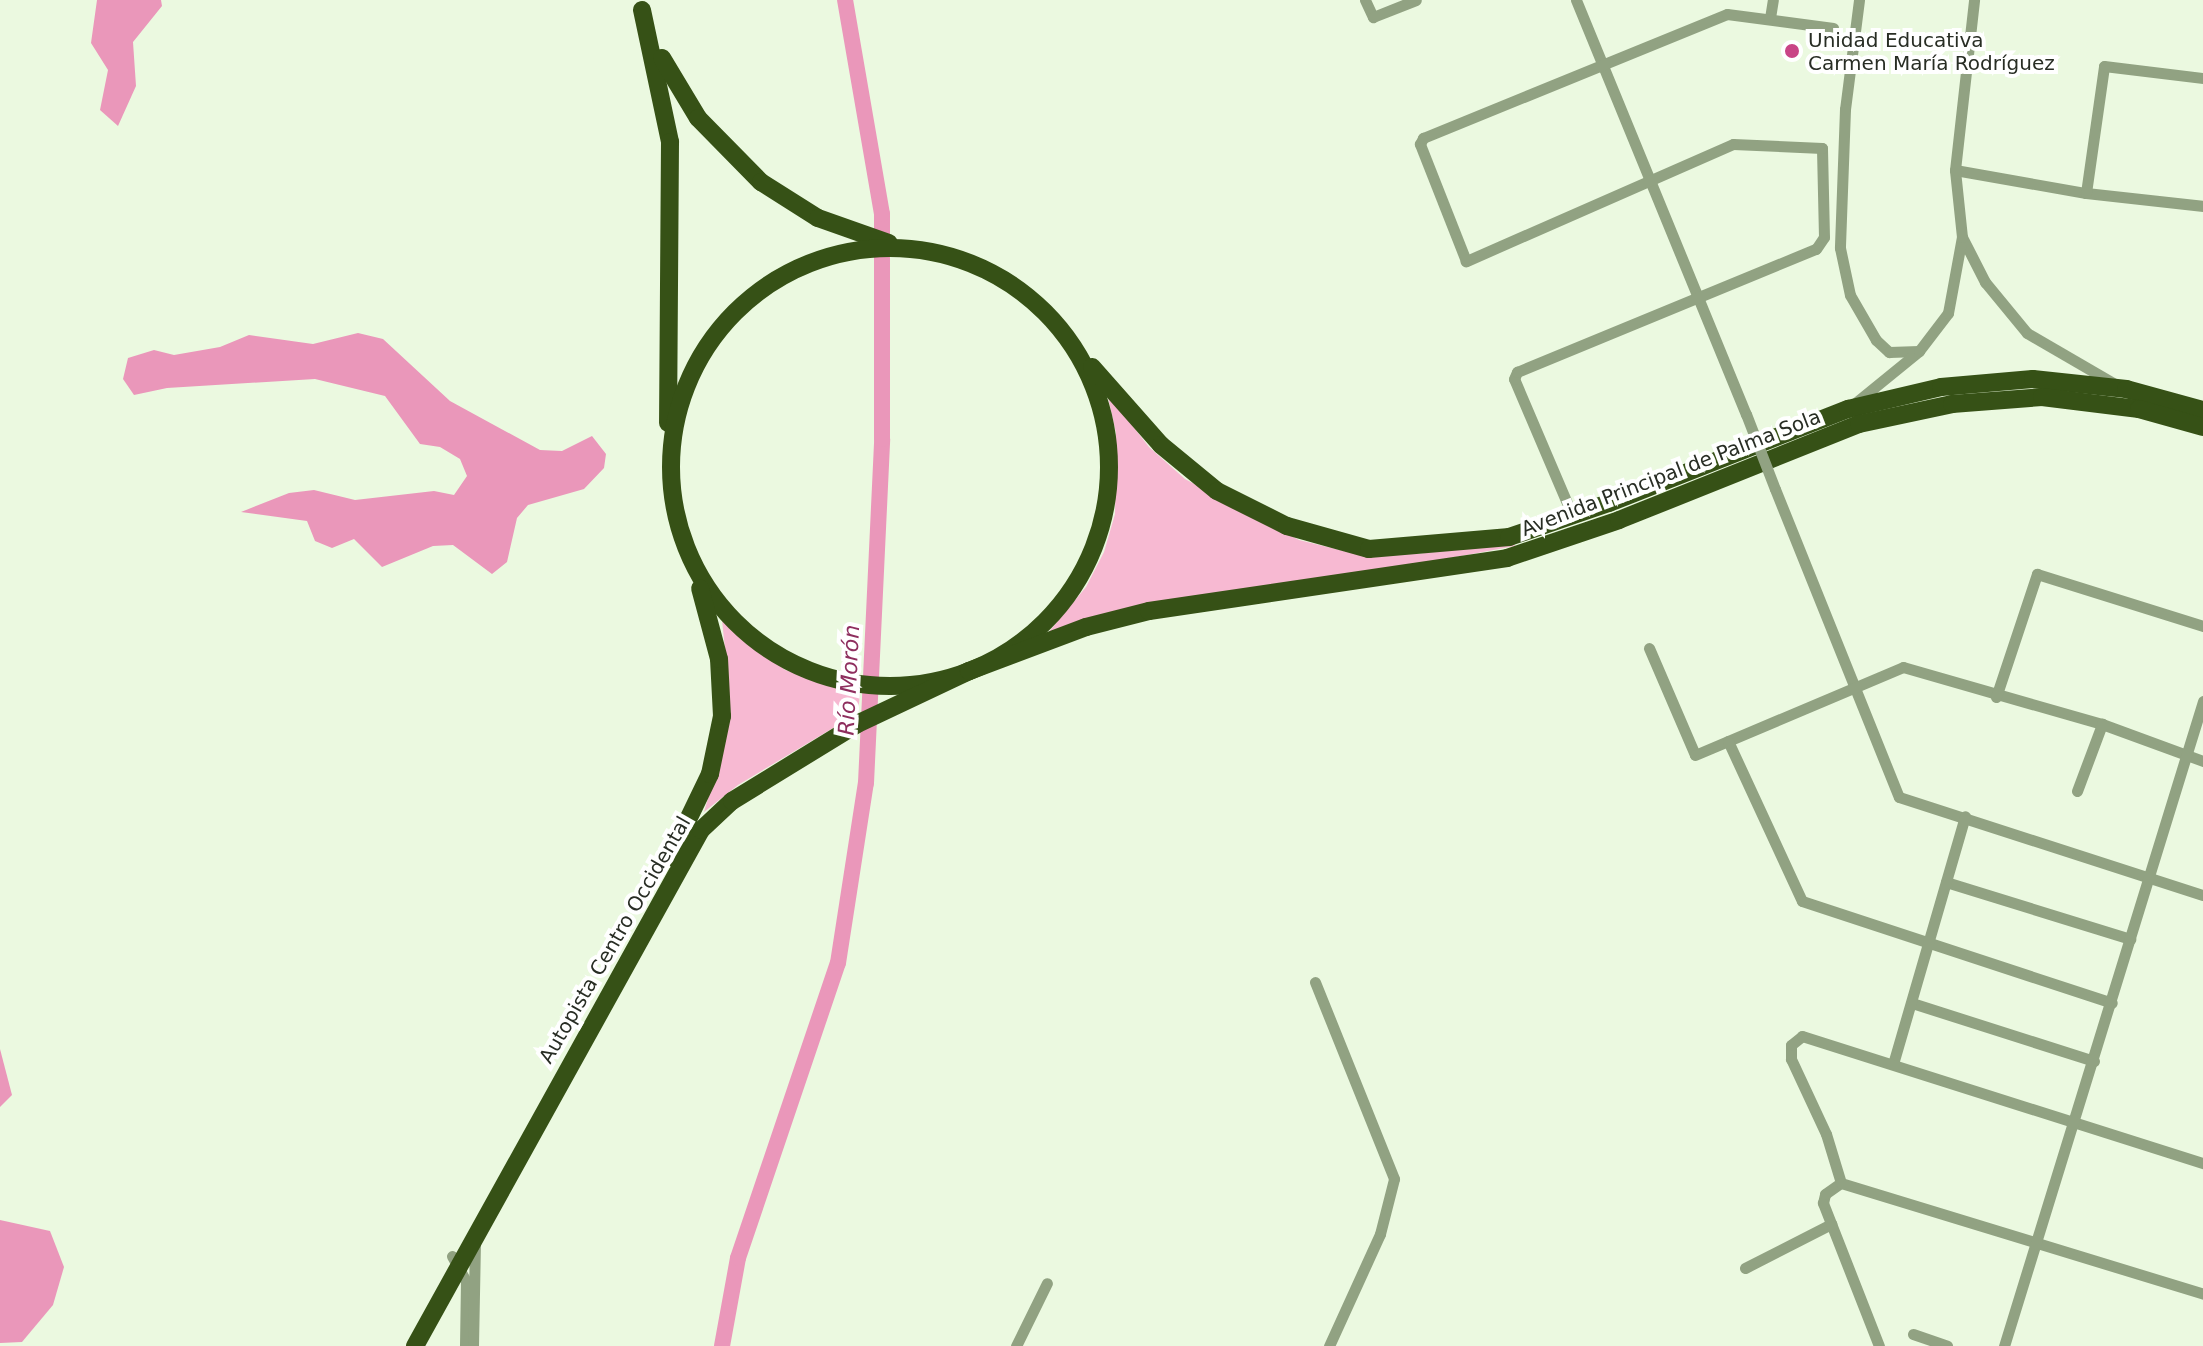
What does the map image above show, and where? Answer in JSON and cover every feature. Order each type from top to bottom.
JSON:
[{"type":"highway","points":[[641,5],[673,81],[727,151],[797,207],[872,243],[950,255],[999,275],[1028,295],[1065,333],[1092,378],[1106,429],[1109,482],[1101,525],[1085,567],[1055,610],[1016,646],[969,671],[894,686],[862,685],[797,666],[752,639],[715,601],[689,555],[677,522],[671,469],[670,142],[641,5]]},
{"type":"highway","points":[[671,469],[685,392],[725,323],[764,288],[795,270],[872,243]]},
{"type":"highway","name":"Avenida Principal de Palma Sola","points":[[1065,333],[1145,429],[1186,468],[1238,504],[1304,533],[1369,549],[1509,537],[1573,517],[1848,409],[1941,387],[2033,379],[2126,389],[2202,423]]},
{"type":"highway","name":"Avenida Principal de Palma Sola","points":[[969,671],[1086,627],[1149,611],[1507,558],[1606,525],[1859,424],[1952,404],[2042,397],[2139,409],[2202,423]]},
{"type":"highway","name":"Autopista Centro Occidental","points":[[415,1346],[456,1262],[679,841],[710,774],[722,716],[722,679],[689,555]]},
{"type":"highway","name":"Autopista Centro Occidental","points":[[401,1346],[475,1237],[701,830],[732,801],[825,742],[969,671]]},
{"type":"street","points":[[1365,0],[1373,17],[1416,0]]},
{"type":"street","points":[[1576,0],[1653,183],[1899,797],[2203,895]]},
{"type":"street","points":[[1770,18],[1773,0]]},
{"type":"street","points":[[1859,0],[1845,109],[1840,248],[1850,295],[1876,340],[1889,352],[1919,351]]},
{"type":"street","points":[[1848,409],[1919,351],[1948,313],[1962,237],[1955,170],[1974,0]]},
{"type":"street","points":[[1573,517],[1514,379],[1517,372],[1699,301],[1816,249],[1824,237],[1822,148],[1733,144],[1653,183],[1466,261],[1420,144],[1423,138],[1727,14],[1833,28]]},
{"type":"street","points":[[2086,193],[2104,66],[2203,78]]},
{"type":"street","points":[[1955,170],[2086,193],[2203,206]]},
{"type":"street","points":[[1962,237],[1985,282],[2027,333],[2049,350],[2126,389]]},
{"type":"street","points":[[1996,697],[2037,574],[2203,626]]},
{"type":"street","points":[[1649,648],[1695,755],[1903,667],[1996,697],[2102,724],[2203,761]]},
{"type":"street","points":[[2004,1346],[2203,701]]},
{"type":"street","points":[[2077,791],[2102,724]]},
{"type":"street","points":[[1728,741],[1802,901],[2112,1003]]},
{"type":"street","points":[[1893,1064],[1965,816]]},
{"type":"street","points":[[1946,882],[2130,939]]},
{"type":"street","points":[[1315,982],[1394,1179],[1380,1234],[1329,1346]]},
{"type":"street","points":[[1912,1003],[2094,1061]]},
{"type":"street","points":[[1841,1183],[1826,1134],[1791,1059],[1791,1045],[1809,1036],[2074,1125],[2202,1161]]},
{"type":"street","points":[[1841,1183],[1823,1197],[1879,1346]]},
{"type":"street","points":[[1841,1183],[2203,1294]]},
{"type":"street","points":[[1745,1268],[1831,1224]]},
{"type":"street","points":[[473,1346],[475,1237]]},
{"type":"street","points":[[456,1262],[466,1281],[465,1346]]},
{"type":"street","points":[[1016,1346],[1047,1283]]},
{"type":"street","points":[[1913,1334],[1947,1346]]},
{"type":"shaded area","points":[[97,0],[161,0],[162,6],[133,42],[136,86],[118,126],[100,110],[108,70],[91,43]]},
{"type":"shaded area","points":[[358,333],[383,339],[450,401],[540,450],[562,451],[592,436],[606,454],[604,468],[584,489],[528,505],[517,518],[507,562],[492,574],[453,545],[433,546],[382,567],[354,539],[332,548],[315,541],[307,521],[241,512],[289,493],[314,490],[355,500],[434,491],[454,495],[467,476],[460,459],[440,447],[420,444],[385,396],[315,379],[167,388],[134,395],[123,379],[128,358],[154,350],[174,355],[220,347],[249,335],[313,344]]},
{"type":"shaded area","points":[[1107,393],[1149,447],[1185,479],[1299,540],[1348,552],[1417,554],[1513,542],[1515,546],[1048,633],[1086,587],[1104,552],[1115,514],[1116,433]]},
{"type":"shaded area","points":[[722,620],[785,670],[860,693],[858,713],[738,785],[704,812],[727,734],[729,689]]},
{"type":"shaded area","points":[[0,1049],[12,1095],[0,1107]]},
{"type":"shaded area","points":[[0,1220],[50,1231],[64,1267],[53,1305],[22,1342],[0,1343]]},
{"type":"waterway","name":"Río Morón","points":[[722,1346],[738,1258],[838,963],[866,783],[882,439],[882,214],[845,0]]},
{"type":"place","name":"Unidad Educativa Carmen María Rodríguez","points":[[1792,51]]}]
